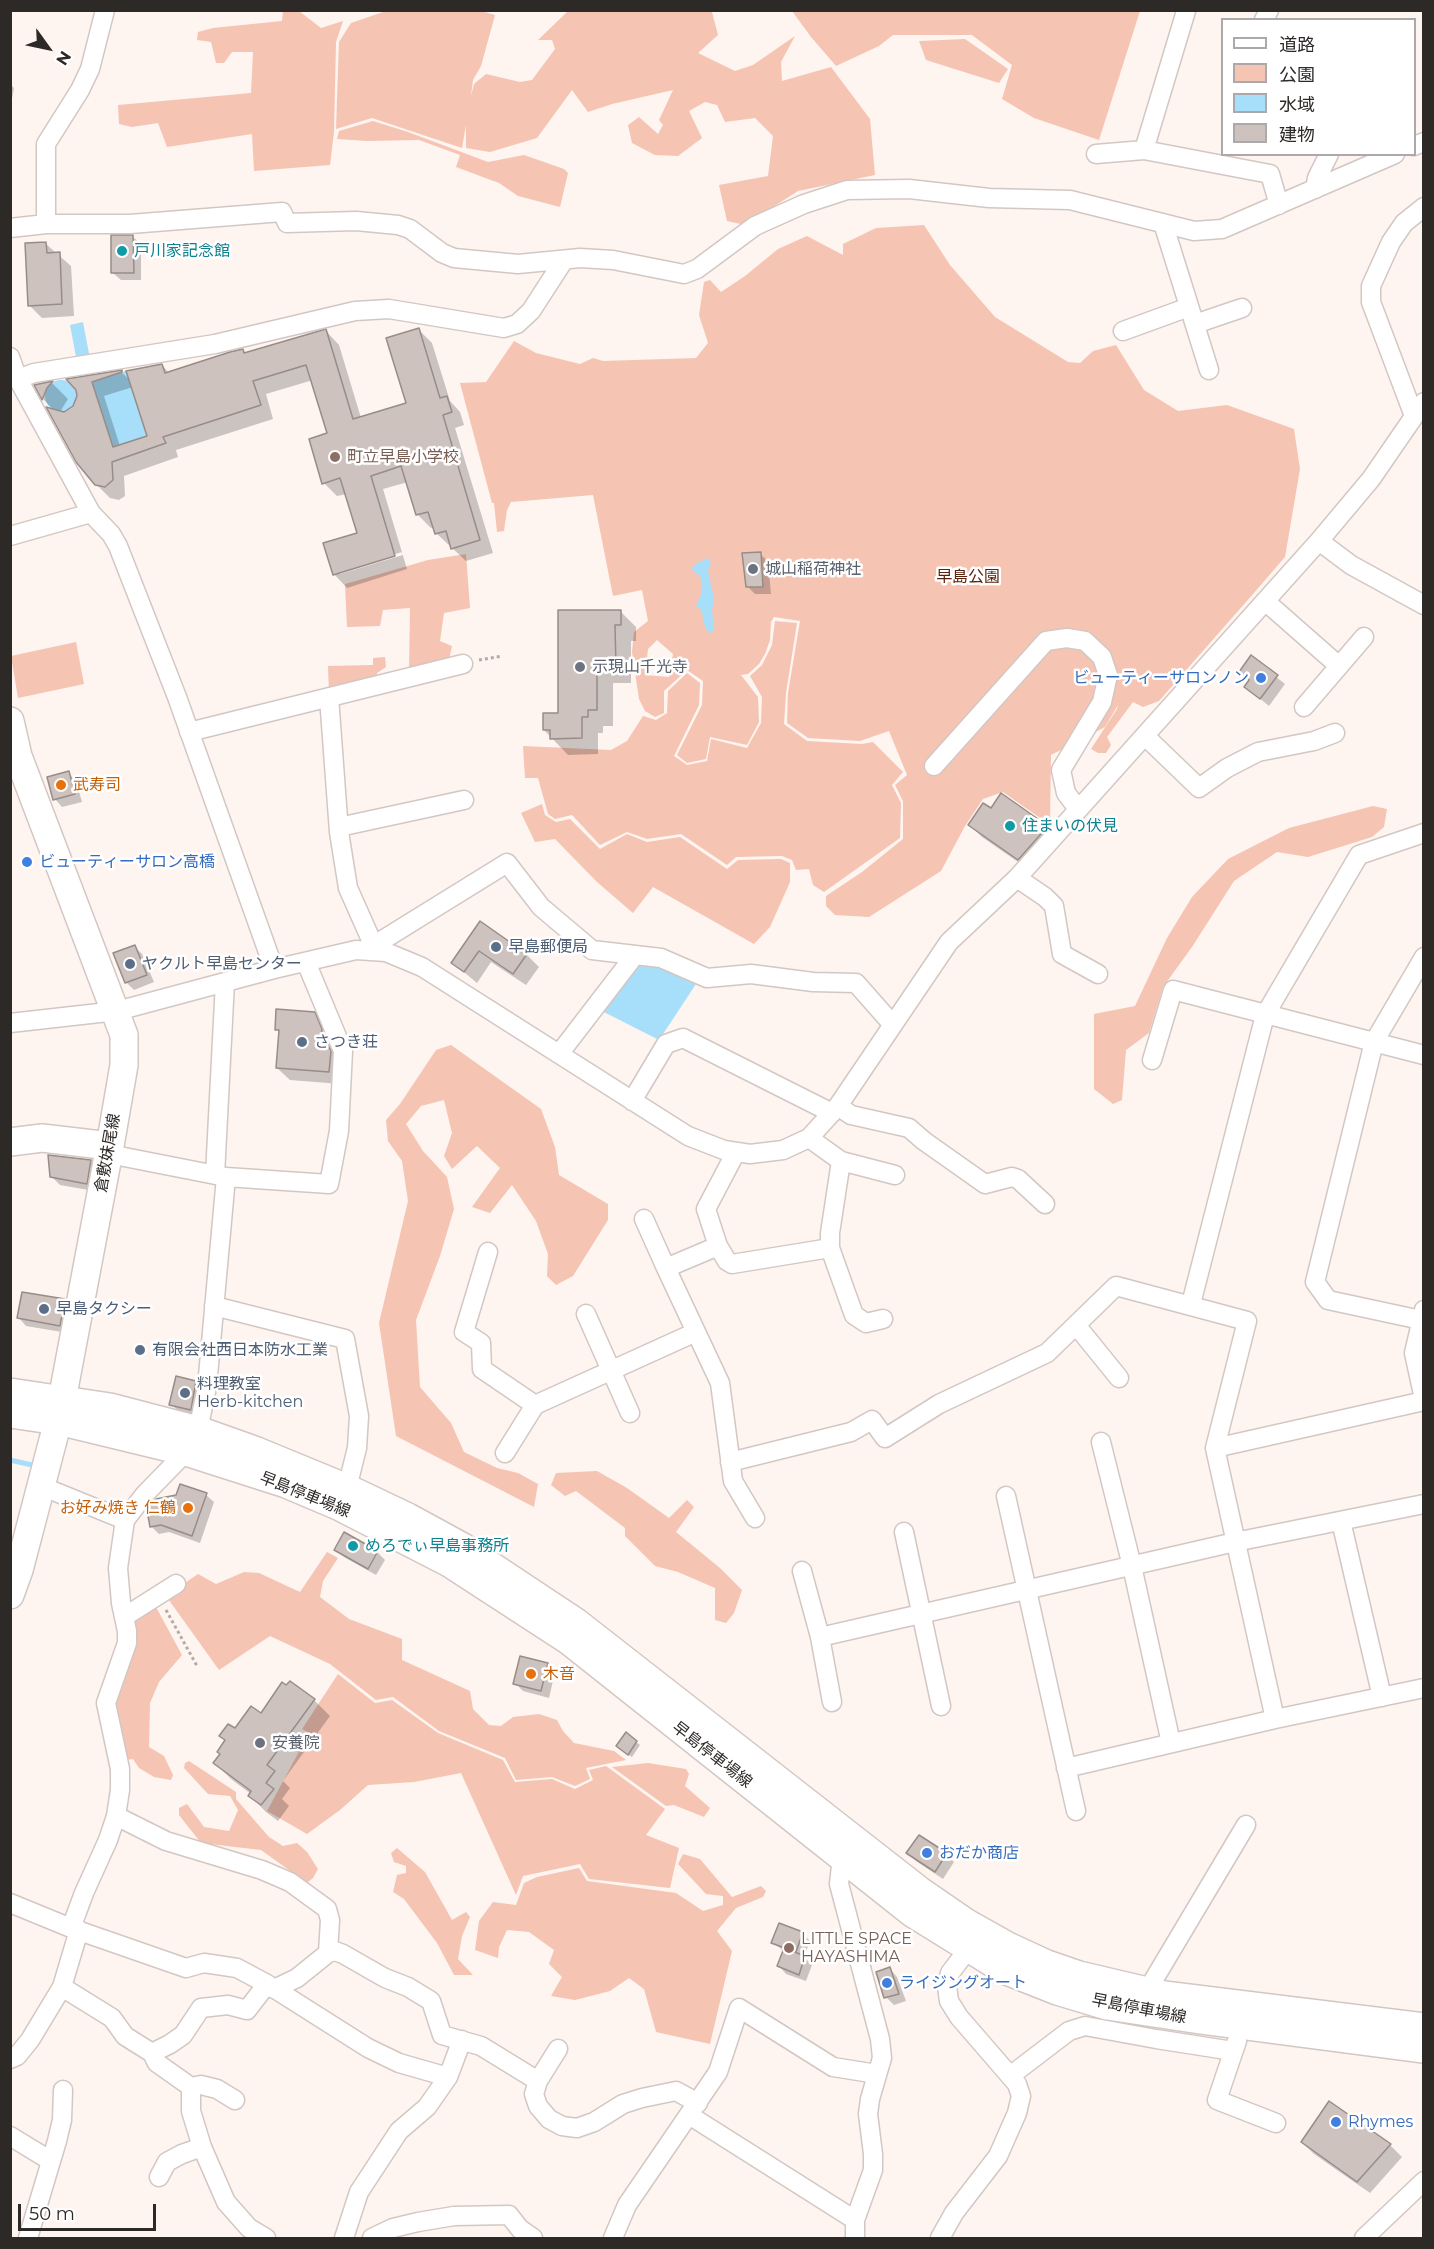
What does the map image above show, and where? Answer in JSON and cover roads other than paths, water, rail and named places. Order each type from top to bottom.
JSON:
[{"type":"main road","name":"倉敷妹尾線","points":[[10,721],[14,758],[117,1011],[124,1035],[124,1065],[60,1410],[20,1569],[10,1595]]},
{"type":"main road","points":[[10,1142],[42,1138],[109,1150]]},
{"type":"main road","name":"早島停車場線","points":[[10,1392],[60,1410]]},
{"type":"main road","name":"早島停車場線","points":[[10,1414],[110,1407],[338,1506],[449,1563],[569,1641],[849,1849],[919,1890],[968,1923],[1008,1946],[1047,1964],[1079,1976],[1147,1991],[1424,2027]]},
{"type":"main road","name":"早島停車場線","points":[[192,1441],[257,1451],[347,1488],[408,1517],[463,1547],[526,1587],[576,1622],[849,1849],[912,1913],[1004,1970],[1107,2006],[1424,2049]]},
{"type":"street","points":[[46,224],[46,144],[80,90],[90,69],[105,10]]},
{"type":"street","points":[[1144,150],[1186,11]]},
{"type":"street","points":[[1096,154],[1144,150],[1235,161],[1270,174],[1279,205]]},
{"type":"street","points":[[1315,189],[1317,178],[1328,156]]},
{"type":"street","points":[[10,228],[46,224],[130,224],[282,212],[288,223],[356,221],[398,225],[410,229],[442,253],[454,258],[518,264],[580,258],[613,260],[684,274],[696,269],[755,225],[804,204],[847,190],[909,189],[989,198],[1070,200],[1194,231],[1221,230],[1390,156]]},
{"type":"street","points":[[10,1023],[117,1011],[274,969],[356,950],[374,949],[422,967],[688,1136],[724,1150],[750,1154],[783,1150],[809,1138],[835,1110],[949,942],[1017,878],[1145,736],[1318,541],[1371,479],[1418,417],[1371,302],[1371,286],[1391,242],[1404,223],[1424,207]]},
{"type":"street","points":[[1163,223],[1209,370]]},
{"type":"street","points":[[18,379],[46,371],[215,344],[355,311],[389,309],[504,328],[517,324],[531,310],[564,260]]},
{"type":"street","points":[[1123,332],[1192,316],[1242,308]]},
{"type":"street","points":[[10,357],[18,379],[91,513],[111,534],[118,546],[189,732],[274,969]]},
{"type":"street","points":[[10,536],[91,513]]},
{"type":"street","points":[[1318,541],[1351,565],[1424,605]]},
{"type":"street","points":[[1265,601],[1339,666]]},
{"type":"street","points":[[1304,707],[1364,637]]},
{"type":"street","points":[[933,766],[1046,641],[1067,638],[1085,641],[1102,657],[1108,675],[1102,702],[1061,770],[1066,794],[1078,809]]},
{"type":"street","points":[[189,732],[463,664]]},
{"type":"street","points":[[328,697],[339,827],[348,888],[374,949]]},
{"type":"street","points":[[1145,736],[1199,788],[1227,768],[1258,752],[1314,741],[1335,733]]},
{"type":"street","points":[[339,827],[464,800]]},
{"type":"street","points":[[1191,1304],[1265,1015],[1359,855],[1424,833]]},
{"type":"street","points":[[374,949],[507,863],[541,907],[591,950],[661,958],[707,978],[751,974],[813,982],[856,984],[893,1025]]},
{"type":"street","points":[[1017,878],[1054,906],[1062,954],[1098,974]]},
{"type":"street","points":[[559,1054],[634,955]]},
{"type":"street","points":[[1215,1448],[1424,1400],[1414,1353],[1422,1315],[1328,1300],[1315,1282],[1374,1042],[1424,957]]},
{"type":"street","points":[[109,1150],[220,1176],[329,1184],[339,1131],[344,1052],[306,962]]},
{"type":"street","points":[[10,2059],[17,2056],[30,2040],[62,1987],[75,1929],[116,1816],[120,1769],[106,1703],[127,1643],[118,1568],[125,1520],[192,1441],[207,1387],[214,1306],[220,1176],[225,982]]},
{"type":"street","points":[[1152,1060],[1173,990],[1424,1055]]},
{"type":"street","points":[[632,1101],[666,1044],[683,1038],[835,1110],[909,1128],[986,1184],[1011,1177],[1018,1179],[1045,1204]]},
{"type":"street","points":[[809,1138],[841,1161],[895,1175]]},
{"type":"street","points":[[736,1152],[706,1209],[718,1246],[727,1261],[732,1264],[830,1248]]},
{"type":"street","points":[[841,1161],[830,1233],[830,1248],[854,1315],[866,1323],[883,1318]]},
{"type":"street","points":[[644,1219],[720,1383],[733,1481],[755,1518]]},
{"type":"street","points":[[666,1268],[718,1246]]},
{"type":"street","points":[[488,1252],[464,1332],[481,1343],[482,1368],[534,1406]]},
{"type":"street","points":[[730,1462],[851,1432],[872,1420],[885,1438],[939,1404],[1047,1353],[1116,1286],[1191,1304],[1247,1321],[1215,1448],[1275,1719]]},
{"type":"street","points":[[214,1306],[345,1339],[359,1416],[357,1448],[347,1488]]},
{"type":"street","points":[[586,1314],[630,1413]]},
{"type":"street","points":[[1076,1325],[1119,1378]]},
{"type":"street","points":[[505,1453],[534,1406],[696,1332]]},
{"type":"street","points":[[1101,1442],[1132,1566],[1171,1743]]},
{"type":"street","points":[[41,1486],[125,1520]]},
{"type":"street","points":[[1006,1496],[1076,1811]]},
{"type":"street","points":[[820,1637],[1235,1542],[1424,1504]]},
{"type":"street","points":[[1341,1521],[1382,1697]]},
{"type":"street","points":[[904,1532],[941,1706]]},
{"type":"street","points":[[802,1570],[820,1637],[832,1702]]},
{"type":"street","points":[[124,1617],[159,1597],[176,1584]]},
{"type":"street","points":[[1066,1768],[1275,1719],[1424,1688]]},
{"type":"street","points":[[116,1816],[166,1840],[262,1870],[290,1882],[327,1908],[330,1920],[328,1953]]},
{"type":"street","points":[[1147,1991],[1246,1825]]},
{"type":"street","points":[[849,1849],[839,1884],[880,2039],[882,2058],[868,2114],[873,2170],[855,2220],[855,2238]]},
{"type":"street","points":[[10,1904],[186,1968],[204,1963],[237,1968],[271,1986],[368,2048],[399,2063],[448,2077]]},
{"type":"street","points":[[940,2238],[954,2213],[998,2156],[1017,2114],[1021,2096],[1011,2076],[959,2017],[949,2001],[947,1986],[950,1973],[969,1948]]},
{"type":"street","points":[[152,2053],[183,2035],[201,2008],[228,2005],[248,2010],[271,1986],[297,1978],[328,1953],[335,1951],[431,2001],[442,2035],[481,2046],[538,2081]]},
{"type":"street","points":[[62,1987],[112,2018],[125,2036],[152,2053],[157,2063],[191,2086],[201,2085],[217,2090],[235,2100]]},
{"type":"street","points":[[614,2238],[627,2205],[718,2072],[739,2008],[833,2067],[877,2074]]},
{"type":"street","points":[[1243,2025],[1217,2100],[1276,2124]]},
{"type":"street","points":[[1011,2076],[1069,2031],[1085,2026],[1233,2051]]},
{"type":"street","points":[[344,2238],[359,2192],[399,2132],[427,2107],[448,2077],[462,2040]]},
{"type":"street","points":[[558,2049],[538,2081],[534,2094],[538,2106],[549,2119],[562,2126],[577,2128],[594,2122],[622,2104],[676,2091],[694,2109],[855,2220]]},
{"type":"street","points":[[191,2086],[191,2111],[202,2147],[226,2202],[249,2228],[267,2238]]},
{"type":"street","points":[[28,2238],[62,2120],[63,2090]]},
{"type":"street","points":[[10,2136],[51,2161]]},
{"type":"street","points":[[159,2177],[167,2162],[202,2147]]},
{"type":"street","points":[[1364,2238],[1424,2181]]},
{"type":"street","points":[[372,2238],[393,2228],[418,2222],[454,2216],[509,2215],[520,2229],[533,2238]]},
{"type":"water","points":[[83,322],[90,359],[77,362],[70,325]]},
{"type":"water","points":[[126,371],[147,436],[113,447],[92,382]]},
{"type":"water","points":[[61,380],[72,385],[77,396],[72,407],[61,412],[50,407],[45,396],[50,385]]},
{"type":"water","points":[[709,558],[711,565],[708,568],[709,577],[714,598],[712,611],[714,629],[711,633],[707,631],[702,611],[696,606],[702,592],[702,582],[699,575],[691,569],[697,563]]},
{"type":"water","points":[[638,961],[661,964],[698,981],[659,1040],[598,1009]]},
{"type":"waterway","points":[[10,1460],[32,1465]]},
{"type":"place","name":"戸川家記念館","points":[[122,251]]},
{"type":"place","name":"町立早島小学校","points":[[335,457]]},
{"type":"place","name":"城山稲荷神社","points":[[753,569]]},
{"type":"place","name":"示現山千光寺","points":[[580,667]]},
{"type":"place","name":"ビューティーサロンノン","points":[[1261,678]]},
{"type":"place","name":"武寿司","points":[[61,785]]},
{"type":"place","name":"住まいの伏見","points":[[1010,826]]},
{"type":"place","name":"ビューティーサロン高橋","points":[[27,862]]},
{"type":"place","name":"早島郵便局","points":[[496,947]]},
{"type":"place","name":"ヤクルト早島センター","points":[[130,964]]},
{"type":"place","name":"さつき荘","points":[[302,1042]]},
{"type":"place","name":"早島タクシー","points":[[44,1309]]},
{"type":"place","name":"有限会社西日本防水工業","points":[[140,1350]]},
{"type":"place","name":"料理教室 Herb-kitchen","points":[[185,1393]]},
{"type":"place","name":"お好み焼き 仁鶴","points":[[188,1508]]},
{"type":"place","name":"めろでぃ早島事務所","points":[[353,1546]]},
{"type":"place","name":"木音","points":[[531,1674]]},
{"type":"place","name":"安養院","points":[[260,1743]]},
{"type":"place","name":"おだか商店","points":[[927,1853]]},
{"type":"place","name":"LITTLE SPACE HAYASHIMA","points":[[789,1948]]},
{"type":"place","name":"ライジングオート","points":[[887,1983]]},
{"type":"place","name":"Rhymes","points":[[1336,2122]]},
{"type":"park label","name":"早島公園","points":[[968,577]]}]
